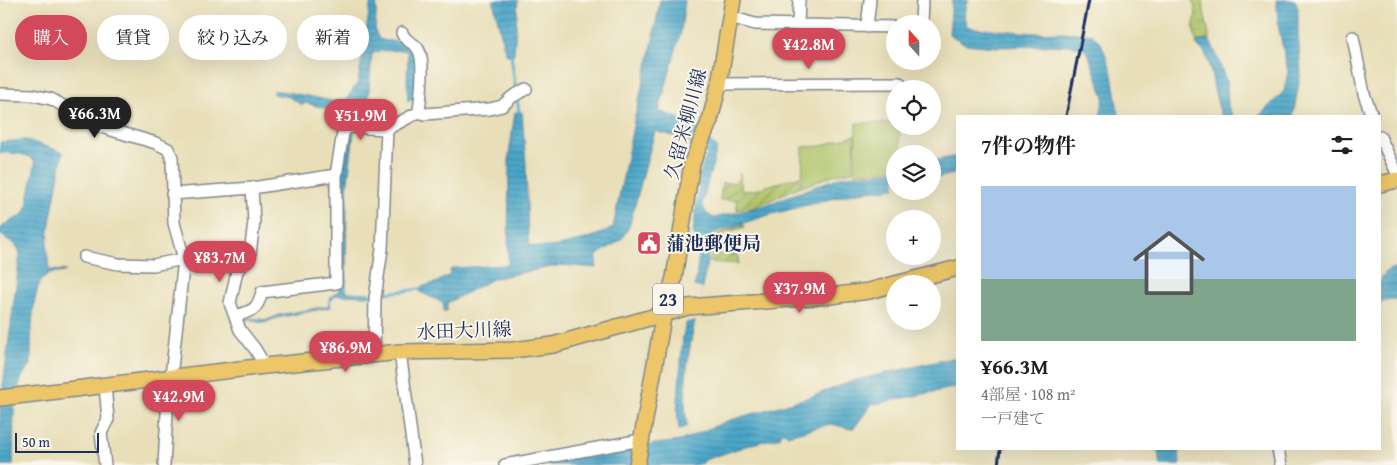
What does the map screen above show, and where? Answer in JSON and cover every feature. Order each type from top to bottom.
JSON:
[{"type":"main road","name":"久留米柳川線","points":[[637,465],[664,312],[674,278],[692,163],[707,127],[718,84],[733,0]]},
{"type":"main road","points":[[1381,184],[1397,180]]},
{"type":"main road","name":"水田大川線","points":[[930,275],[956,269]]},
{"type":"main road","name":"水田大川線","points":[[0,398],[265,366],[400,352],[513,350],[553,345],[664,312],[694,306],[830,296],[869,291],[886,286]]},
{"type":"street","points":[[798,25],[799,0]]},
{"type":"street","points":[[867,27],[870,0]]},
{"type":"street","points":[[921,15],[922,0]]},
{"type":"street","points":[[730,17],[755,24],[886,28]]},
{"type":"street","points":[[402,33],[404,38],[418,48],[422,60],[419,112]]},
{"type":"street","points":[[1353,37],[1364,94],[1372,115]]},
{"type":"street","points":[[718,84],[886,82]]},
{"type":"street","points":[[236,316],[253,310],[258,306],[262,292],[336,283],[336,175],[343,133],[348,127],[387,129],[419,112],[425,114],[490,109],[502,106],[512,97],[526,89]]},
{"type":"street","points":[[0,94],[33,95],[51,99],[101,127],[156,143],[168,149],[172,156],[174,223],[184,259],[170,377],[164,465]]},
{"type":"street","points":[[374,355],[375,298],[382,249],[387,129]]},
{"type":"street","points":[[1381,139],[1397,174]]},
{"type":"street","points":[[172,194],[252,188],[336,175]]},
{"type":"street","points":[[252,188],[254,222],[250,254],[236,271],[230,303],[240,330],[265,366]]},
{"type":"street","points":[[84,257],[118,264],[153,265],[184,259]]},
{"type":"street","points":[[400,352],[415,465]]},
{"type":"street","points":[[105,386],[108,420],[101,433],[105,465]]},
{"type":"street","points":[[505,465],[543,461],[641,442]]},
{"type":"street","points":[[1278,450],[1281,465]]},
{"type":"green space","points":[[1193,0],[1202,0],[1210,41],[1206,39],[1198,41],[1197,45],[1193,28],[1196,14]]},
{"type":"green space","points":[[856,123],[886,123],[886,135],[900,135],[900,145],[886,145],[886,170],[855,173]]},
{"type":"green space","points":[[855,135],[853,171],[833,175],[802,187],[803,147],[821,146]]},
{"type":"green space","points":[[739,174],[742,191],[754,190],[800,176],[800,186],[756,207],[737,210],[737,200],[720,200],[722,183],[735,183],[739,178]]},
{"type":"green space","points":[[744,224],[745,227],[724,233],[724,236],[718,238],[716,254],[738,255],[738,264],[710,262],[714,235]]},
{"type":"water","points":[[371,0],[377,0],[375,31],[379,39],[402,43],[414,53],[418,68],[415,100],[408,101],[408,54],[405,50],[378,51],[372,54],[368,102],[359,123],[345,124],[338,112],[306,103],[302,105],[289,97],[273,94],[273,91],[281,91],[333,101],[346,100],[358,82],[361,60],[369,60],[369,15]]},
{"type":"water","points":[[493,0],[518,0],[513,55],[507,55],[505,52]]},
{"type":"water","points":[[660,0],[685,0],[681,31],[659,111],[694,124],[717,148],[702,204],[706,213],[714,218],[760,207],[843,176],[886,172],[886,189],[858,192],[769,215],[715,232],[711,236],[689,354],[685,402],[687,426],[679,430],[677,412],[683,336],[696,279],[700,243],[696,240],[693,232],[701,170],[707,154],[681,138],[655,131],[629,227],[621,240],[597,255],[596,268],[562,265],[495,278],[447,303],[447,311],[444,313],[443,303],[420,292],[421,287],[435,283],[450,275],[450,270],[454,268],[508,264],[509,155],[515,112],[522,112],[526,164],[528,239],[530,245],[538,247],[560,246],[595,236],[613,228],[635,116],[651,50]]},
{"type":"water","points":[[952,0],[968,0],[965,20],[967,26],[973,28],[1034,33],[1091,34],[1101,43],[1111,69],[1119,115],[1100,115],[1104,97],[1088,53],[1082,48],[1071,45],[997,47],[965,44],[949,34]]},
{"type":"water","points":[[1276,0],[1295,0],[1298,8],[1301,72],[1293,115],[1260,115],[1284,91],[1288,72],[1279,30]]},
{"type":"water","points":[[1206,39],[1210,41],[1214,49],[1227,83],[1228,106],[1232,115],[1221,115],[1205,53],[1197,45],[1199,41]]},
{"type":"water","points":[[352,132],[354,132],[347,189],[346,289],[347,292],[369,293],[369,296],[336,295],[330,302],[331,307],[277,318],[264,323],[242,319],[243,317],[267,320],[279,315],[328,306],[330,298],[340,289],[341,180],[347,148],[350,148]]},
{"type":"water","points":[[26,140],[63,152],[47,246],[49,270],[66,271],[46,275],[36,293],[31,365],[24,373],[14,405],[13,465],[0,465],[0,409],[20,254],[15,245],[0,234],[0,229],[26,211],[35,164],[34,160],[26,156],[0,153],[0,142]]},
{"type":"water","points":[[956,156],[956,173],[941,177],[941,159]]},
{"type":"water","points":[[1397,267],[1397,299],[1381,302],[1381,280],[1386,272]]},
{"type":"water","points":[[956,357],[956,387],[871,405],[855,427],[851,429],[831,424],[787,435],[786,432],[780,433],[781,437],[752,444],[693,465],[548,465],[548,462],[613,449],[680,441],[727,421],[807,398],[856,380]]},
{"type":"water","points":[[1158,450],[1179,450],[1180,465],[1160,465]]},
{"type":"pier","points":[[691,286],[702,289],[697,321],[689,321],[684,324]]},
{"type":"waterway","points":[[511,55],[516,91]]},
{"type":"waterway","points":[[517,98],[519,112]]},
{"type":"waterway","points":[[369,295],[420,289]]},
{"type":"railway","points":[[1066,115],[1089,0]]},
{"type":"railway","points":[[998,465],[1000,450]]},
{"type":"place","name":"蒲池郵便局","points":[[649,243]]}]
